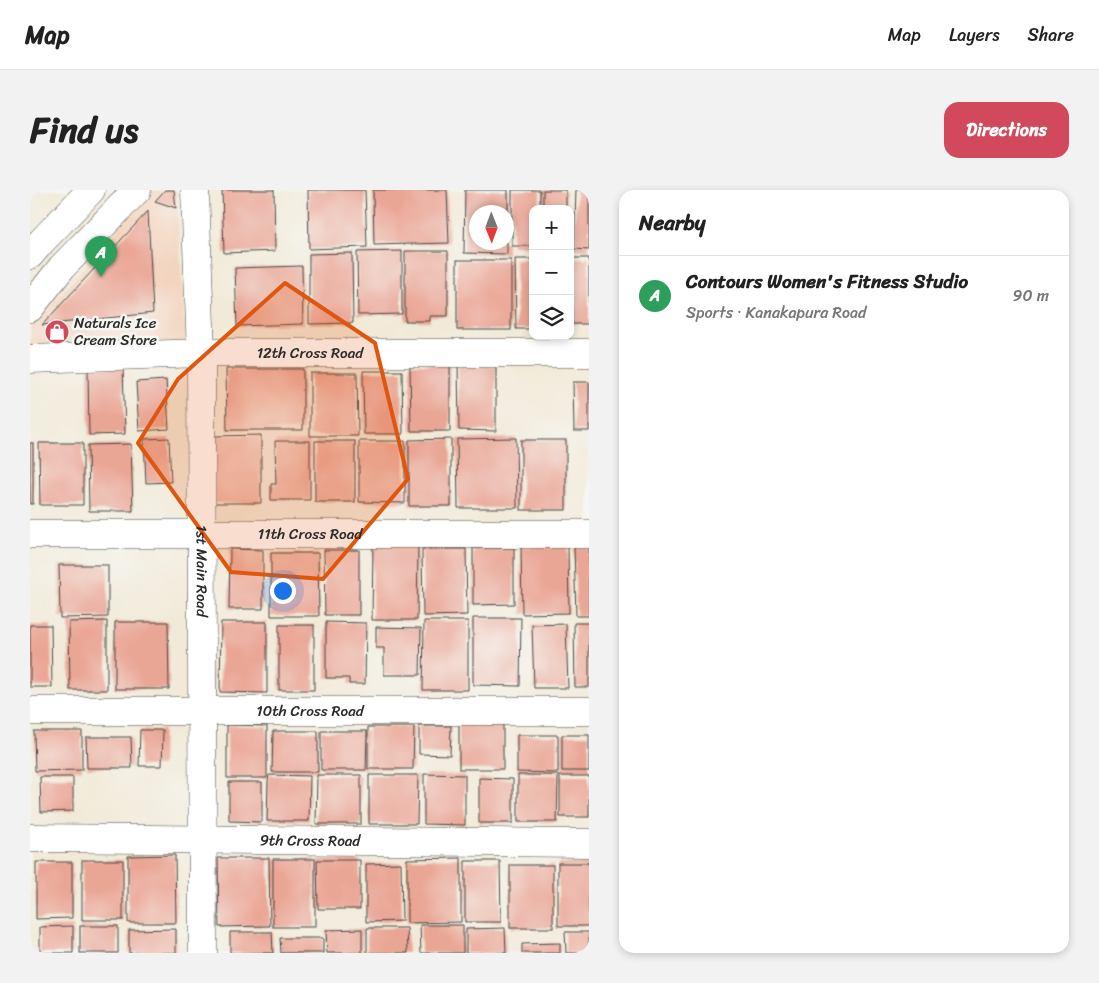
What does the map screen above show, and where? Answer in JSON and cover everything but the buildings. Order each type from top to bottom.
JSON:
[{"type":"street","points":[[30,255],[91,190]]},
{"type":"street","points":[[30,308],[62,266],[137,190]]},
{"type":"street","name":"1st Main Road","points":[[195,190],[200,353],[202,953]]},
{"type":"street","name":"12th Cross Road","points":[[30,359],[200,353],[589,353]]},
{"type":"street","name":"11th Cross Road","points":[[30,534],[589,534]]},
{"type":"street","name":"10th Cross Road","points":[[30,711],[589,711]]},
{"type":"street","name":"9th Cross Road","points":[[30,838],[589,843]]},
{"type":"highlighted area","points":[[285,283],[375,343],[408,479],[323,579],[231,572],[138,443],[178,379]]},
{"type":"shaded area","points":[[152,190],[176,190],[186,344],[30,348],[30,328]]},
{"type":"place","name":"Contours Women's Fitness Studio","points":[[101,277]]},
{"type":"place","name":"Naturals Ice Cream Store","points":[[57,332]]}]
